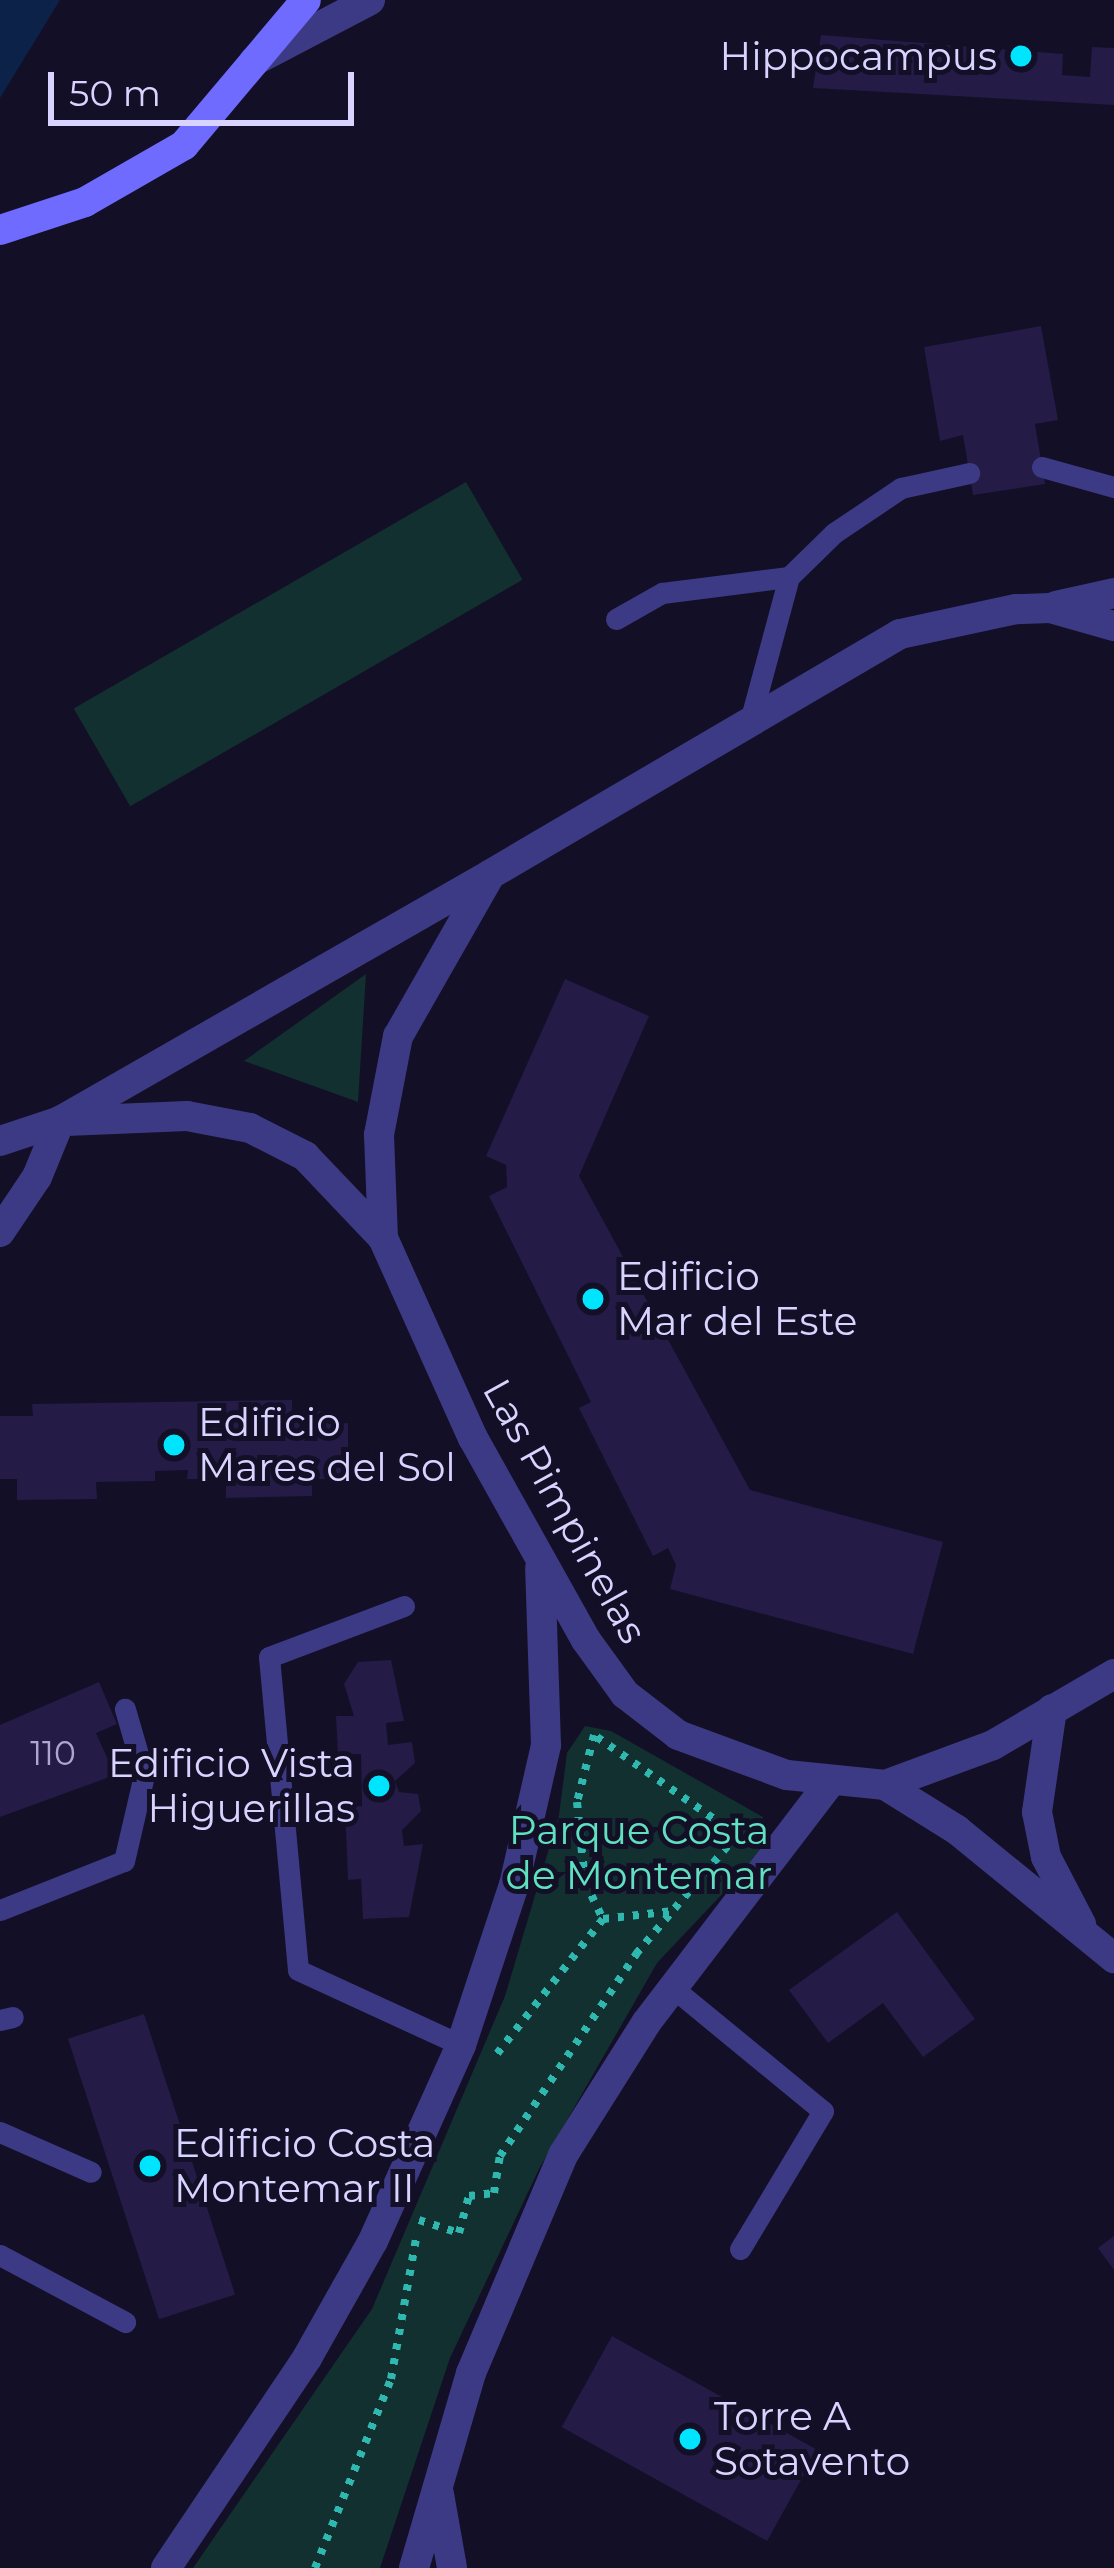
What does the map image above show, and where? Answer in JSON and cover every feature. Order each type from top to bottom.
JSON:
[{"type":"main road","points":[[0,230],[136,177],[184,145],[306,0]]},
{"type":"street","points":[[254,62],[370,0]]},
{"type":"street","points":[[1050,608],[1114,593]]},
{"type":"street","name":"Las Pimpinelas","points":[[0,1141],[60,1121],[900,634],[976,613],[1050,608],[1114,626]]},
{"type":"street","name":"Las Pimpinelas","points":[[383,1238],[379,1135],[398,1036],[490,875]]},
{"type":"street","name":"Las Pimpinelas","points":[[60,1121],[187,1116],[250,1128],[304,1156],[383,1238],[540,1562],[625,1694],[678,1735],[734,1761],[830,1782],[885,1785],[993,1745],[1114,1674]]},
{"type":"street","points":[[0,1232],[38,1177],[60,1121]]},
{"type":"street","points":[[166,2568],[307,2358],[373,2241],[461,2044],[514,1885],[546,1745],[540,1562]]},
{"type":"street","name":"Las Pimpinelas","points":[[1052,1709],[1037,1812],[1046,1857],[1086,1935]]},
{"type":"street","points":[[414,2568],[471,2373],[563,2156],[673,1988],[830,1782]]},
{"type":"street","name":"Las Pimpinelas","points":[[885,1785],[957,1830],[1114,1958]]},
{"type":"street","points":[[439,2494],[452,2568]]},
{"type":"lane","points":[[1042,466],[1114,487]]},
{"type":"lane","points":[[749,725],[789,578],[834,532],[901,488],[969,473]]},
{"type":"lane","points":[[616,620],[662,593],[789,578]]},
{"type":"lane","points":[[404,1606],[269,1657],[298,1970],[461,2044]]},
{"type":"lane","points":[[0,1910],[124,1861],[144,1775],[125,1708]]},
{"type":"lane","points":[[673,1988],[823,2111],[740,2249]]},
{"type":"lane","points":[[0,2132],[91,2172]]},
{"type":"lane","points":[[0,2254],[125,2322]]},
{"type":"path","points":[[419,2220],[459,2233],[469,2196],[494,2193],[500,2156],[673,1910],[737,1835],[594,1735],[578,1802],[585,1882],[603,1919]]},
{"type":"path","points":[[487,2068],[603,1919],[673,1910]]},
{"type":"path","points":[[315,2568],[392,2379],[419,2220],[428,2198]]},
{"type":"green space","points":[[466,482],[522,580],[130,806],[74,708]]},
{"type":"green space","points":[[366,974],[358,1102],[244,1061]]},
{"type":"green space","name":"Parque Costa de Montemar","points":[[585,1726],[611,1731],[763,1817],[759,1855],[657,1963],[539,2169],[450,2358],[380,2568],[193,2568],[372,2309],[505,1996],[559,1815],[567,1753]]},
{"type":"water","points":[[0,0],[60,0],[0,98]]},
{"type":"building","points":[[821,35],[1063,54],[1062,75],[1090,77],[1092,47],[1114,48],[1114,105],[813,88]]},
{"type":"building","points":[[1041,326],[1058,420],[1035,424],[1045,484],[973,495],[963,435],[940,441],[924,347]]},
{"type":"building","name":"Edificio Mar del Este","points":[[565,979],[649,1016],[579,1176],[750,1490],[943,1542],[913,1654],[670,1589],[676,1565],[668,1548],[653,1556],[579,1408],[591,1402],[489,1196],[507,1187],[506,1165],[486,1156]]},
{"type":"building","name":"Edificio Mares del Sol","points":[[292,1400],[292,1412],[327,1411],[328,1424],[348,1423],[348,1465],[341,1465],[341,1479],[312,1479],[312,1496],[226,1498],[226,1479],[187,1479],[188,1470],[155,1471],[155,1481],[96,1482],[97,1499],[17,1500],[17,1479],[0,1479],[0,1416],[33,1416],[32,1404]]},
{"type":"building","name":"Edificio Vista Higuerillas","points":[[391,1660],[404,1721],[386,1723],[388,1745],[412,1742],[415,1763],[395,1781],[399,1792],[418,1794],[421,1811],[402,1830],[404,1846],[423,1844],[409,1917],[363,1919],[361,1879],[348,1880],[345,1807],[362,1806],[361,1754],[338,1755],[336,1716],[354,1716],[344,1684],[358,1662]]},
{"type":"building","points":[[99,1682],[117,1724],[96,1733],[115,1775],[0,1817],[0,1725]]},
{"type":"building","points":[[897,1912],[975,2019],[923,2057],[883,2003],[828,2043],[789,1990]]},
{"type":"building","name":"Edificio Costa Montemar II","points":[[144,2014],[235,2295],[159,2319],[68,2039]]},
{"type":"building","points":[[1114,2236],[1114,2270],[1098,2248]]},
{"type":"building","name":"Torre A Sotavento","points":[[612,2336],[818,2450],[767,2541],[562,2427]]},
{"type":"place","name":"Hippocampus","points":[[1021,56]]},
{"type":"place","name":"Edificio Mar del Este","points":[[593,1299]]},
{"type":"place","name":"Edificio Mares del Sol","points":[[174,1445]]},
{"type":"place","name":"Edificio Vista Higuerillas","points":[[379,1786]]},
{"type":"place","name":"Edificio Costa Montemar II","points":[[150,2166]]},
{"type":"place","name":"Torre A Sotavento","points":[[690,2439]]}]
